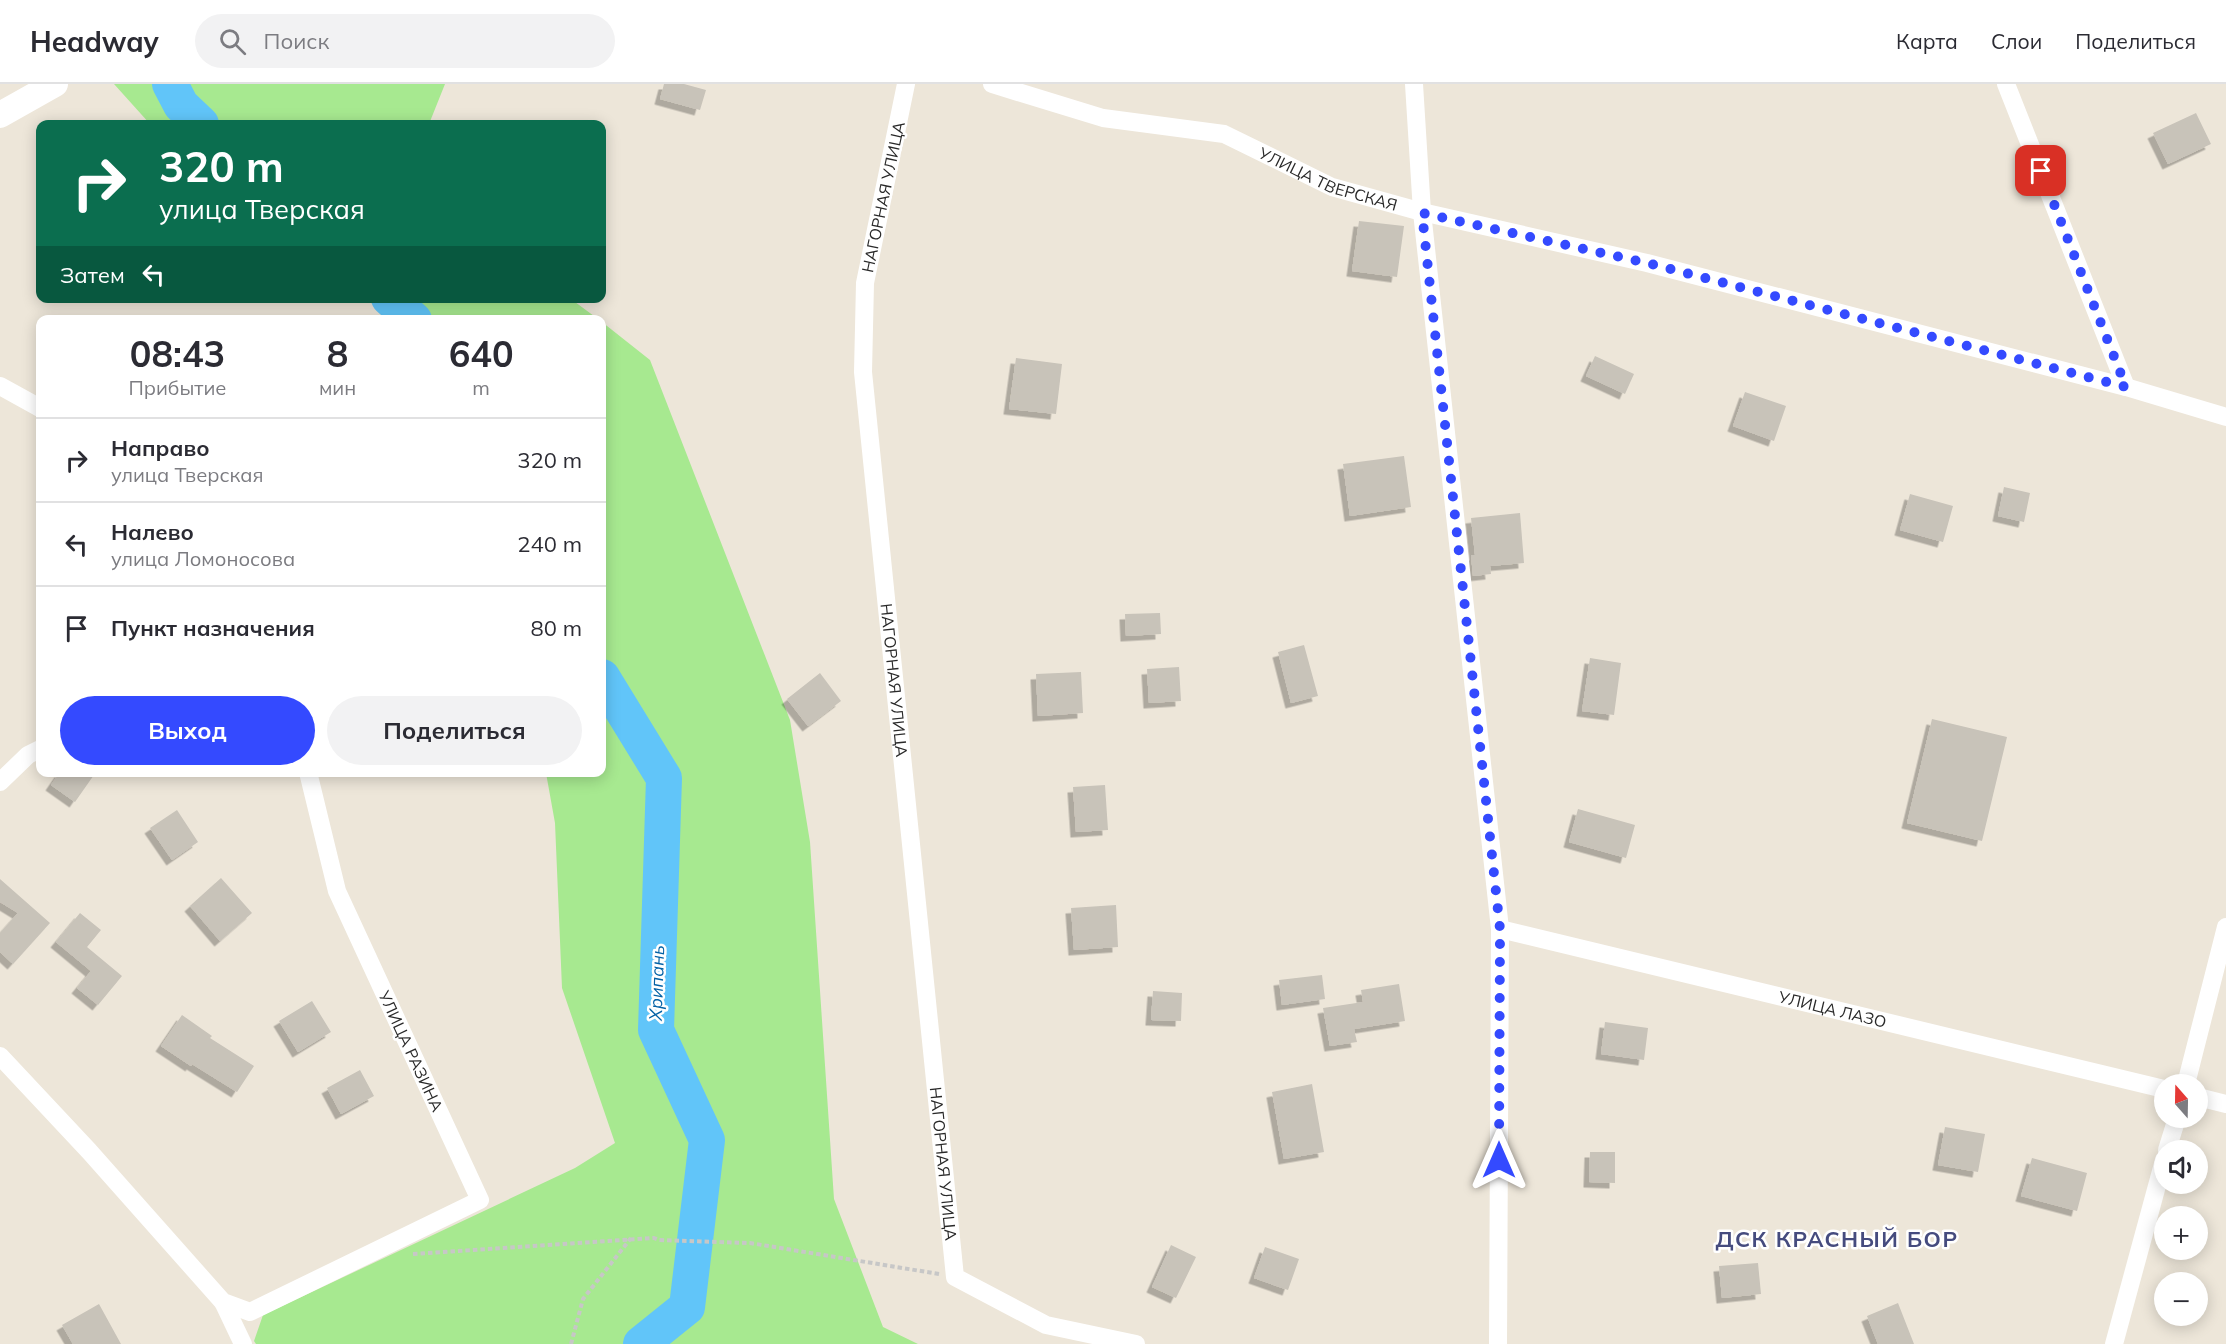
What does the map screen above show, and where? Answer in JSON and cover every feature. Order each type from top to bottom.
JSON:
[{"type":"main road","points":[[0,115],[55,84]]},
{"type":"street","name":"НАГОРНАЯ УЛИЦА","points":[[906,84],[865,283],[863,372],[955,1277]]},
{"type":"street","name":"УЛИЦА ТВЕРСКАЯ","points":[[992,84],[1103,118],[1224,134],[1332,187],[1422,213],[1647,263],[2126,387],[2226,417]]},
{"type":"street","points":[[1414,84],[1422,213],[1500,929],[1498,1344]]},
{"type":"street","points":[[2006,84],[2126,387]]},
{"type":"street","points":[[0,386],[36,406]]},
{"type":"street","points":[[0,782],[28,755],[36,752]]},
{"type":"street","name":"УЛИЦА РАЗИНА","points":[[223,1302],[250,1312],[480,1200],[337,891],[309,777]]},
{"type":"street","points":[[2189,1074],[2226,927]]},
{"type":"street","name":"УЛИЦА ЛАЗО","points":[[1500,929],[2154,1087]]},
{"type":"street","points":[[0,1056],[89,1151],[223,1302],[243,1344]]},
{"type":"street","points":[[2208,1100],[2226,1104]]},
{"type":"street","points":[[2114,1344],[2155,1194]]},
{"type":"street","points":[[955,1277],[1046,1325],[1136,1344]]},
{"type":"path","points":[[571,1344],[583,1299],[631,1238]]},
{"type":"path","points":[[408,1255],[654,1238],[750,1243],[955,1277]]},
{"type":"green space","points":[[114,84],[445,84],[431,120],[146,120]]},
{"type":"green space","points":[[371,303],[576,303],[593,315],[382,315]]},
{"type":"green space","points":[[606,325],[650,360],[790,720],[810,842],[834,1199],[883,1327],[918,1344],[256,1344],[254,1341],[263,1315],[575,1168],[615,1143],[562,988],[555,823],[547,777],[606,777]]},
{"type":"building","points":[[664,84],[684,84],[706,90],[700,110],[660,99]]},
{"type":"building","points":[[2196,113],[2211,144],[2168,164],[2153,133]]},
{"type":"building","points":[[1359,221],[1404,226],[1397,277],[1352,271]]},
{"type":"building","points":[[1595,356],[1634,374],[1625,394],[1586,376]]},
{"type":"building","points":[[1016,358],[1062,364],[1056,414],[1009,409]]},
{"type":"building","points":[[1745,392],[1786,406],[1774,441],[1733,426]]},
{"type":"building","points":[[1404,456],[1411,507],[1350,516],[1343,464]]},
{"type":"building","points":[[2004,487],[2030,493],[2024,522],[1998,516]]},
{"type":"building","points":[[1910,494],[1953,506],[1943,542],[1900,530]]},
{"type":"building","points":[[1520,513],[1524,563],[1490,566],[1491,574],[1473,576],[1471,555],[1475,555],[1471,518]]},
{"type":"building","points":[[1160,613],[1161,634],[1126,636],[1125,614]]},
{"type":"building","points":[[1304,645],[1318,696],[1291,703],[1278,652]]},
{"type":"building","points":[[1590,658],[1621,663],[1614,715],[1582,711]]},
{"type":"building","points":[[1179,667],[1181,701],[1149,703],[1147,669]]},
{"type":"building","points":[[1081,672],[1083,713],[1038,716],[1036,674]]},
{"type":"building","points":[[820,673],[841,701],[808,726],[787,699]]},
{"type":"building","points":[[1932,719],[2007,737],[1982,841],[1907,823]]},
{"type":"building","points":[[57,777],[92,777],[75,802],[51,785]]},
{"type":"building","points":[[1105,785],[1108,830],[1076,832],[1073,787]]},
{"type":"building","points":[[1578,809],[1635,825],[1626,858],[1569,842]]},
{"type":"building","points":[[177,810],[198,842],[172,860],[150,828]]},
{"type":"building","points":[[221,878],[252,913],[220,941],[190,906]]},
{"type":"building","points":[[0,879],[50,923],[13,964],[0,952],[0,933],[18,913],[0,902]]},
{"type":"building","points":[[1116,905],[1118,947],[1074,950],[1071,908]]},
{"type":"building","points":[[80,913],[101,930],[87,947],[122,976],[98,1005],[77,988],[91,971],[56,942]]},
{"type":"building","points":[[1322,975],[1325,999],[1282,1005],[1279,980]]},
{"type":"building","points":[[1399,984],[1405,1021],[1354,1029],[1357,1042],[1330,1046],[1323,1008],[1363,1002],[1361,990]]},
{"type":"building","points":[[1153,991],[1182,993],[1181,1021],[1151,1020]]},
{"type":"building","points":[[312,1001],[331,1032],[298,1052],[279,1021]]},
{"type":"building","points":[[182,1015],[212,1036],[210,1038],[254,1066],[237,1092],[161,1046]]},
{"type":"building","points":[[1605,1022],[1648,1028],[1644,1060],[1601,1054]]},
{"type":"building","points":[[360,1070],[374,1096],[341,1114],[327,1088]]},
{"type":"building","points":[[1312,1084],[1324,1152],[1284,1159],[1272,1092]]},
{"type":"building","points":[[1945,1127],[1985,1134],[1978,1172],[1938,1165]]},
{"type":"building","points":[[1590,1152],[1615,1152],[1615,1183],[1589,1182]]},
{"type":"building","points":[[2032,1158],[2087,1173],[2077,1211],[2021,1196]]},
{"type":"building","points":[[1171,1245],[1196,1257],[1176,1298],[1152,1287]]},
{"type":"building","points":[[1265,1247],[1299,1259],[1288,1290],[1254,1278]]},
{"type":"building","points":[[1758,1263],[1761,1294],[1722,1298],[1719,1266]]},
{"type":"building","points":[[1898,1303],[1914,1344],[1878,1344],[1867,1316]]},
{"type":"building","points":[[99,1304],[121,1344],[73,1344],[62,1325]]},
{"type":"waterway","name":"Хрипань","points":[[170,84],[181,105],[197,120]]},
{"type":"waterway","name":"Хрипань","points":[[395,303],[408,315]]},
{"type":"waterway","name":"Хрипань","points":[[606,684],[664,778],[656,1030],[707,1140],[687,1307],[641,1344]]},
{"type":"district","name":"ДСК КРАСНЫЙ БОР","points":[[1837,1239]]},
{"type":"route","points":[[1499,1160],[1500,929],[1422,213],[1647,263],[2126,387],[2041,171]]}]
